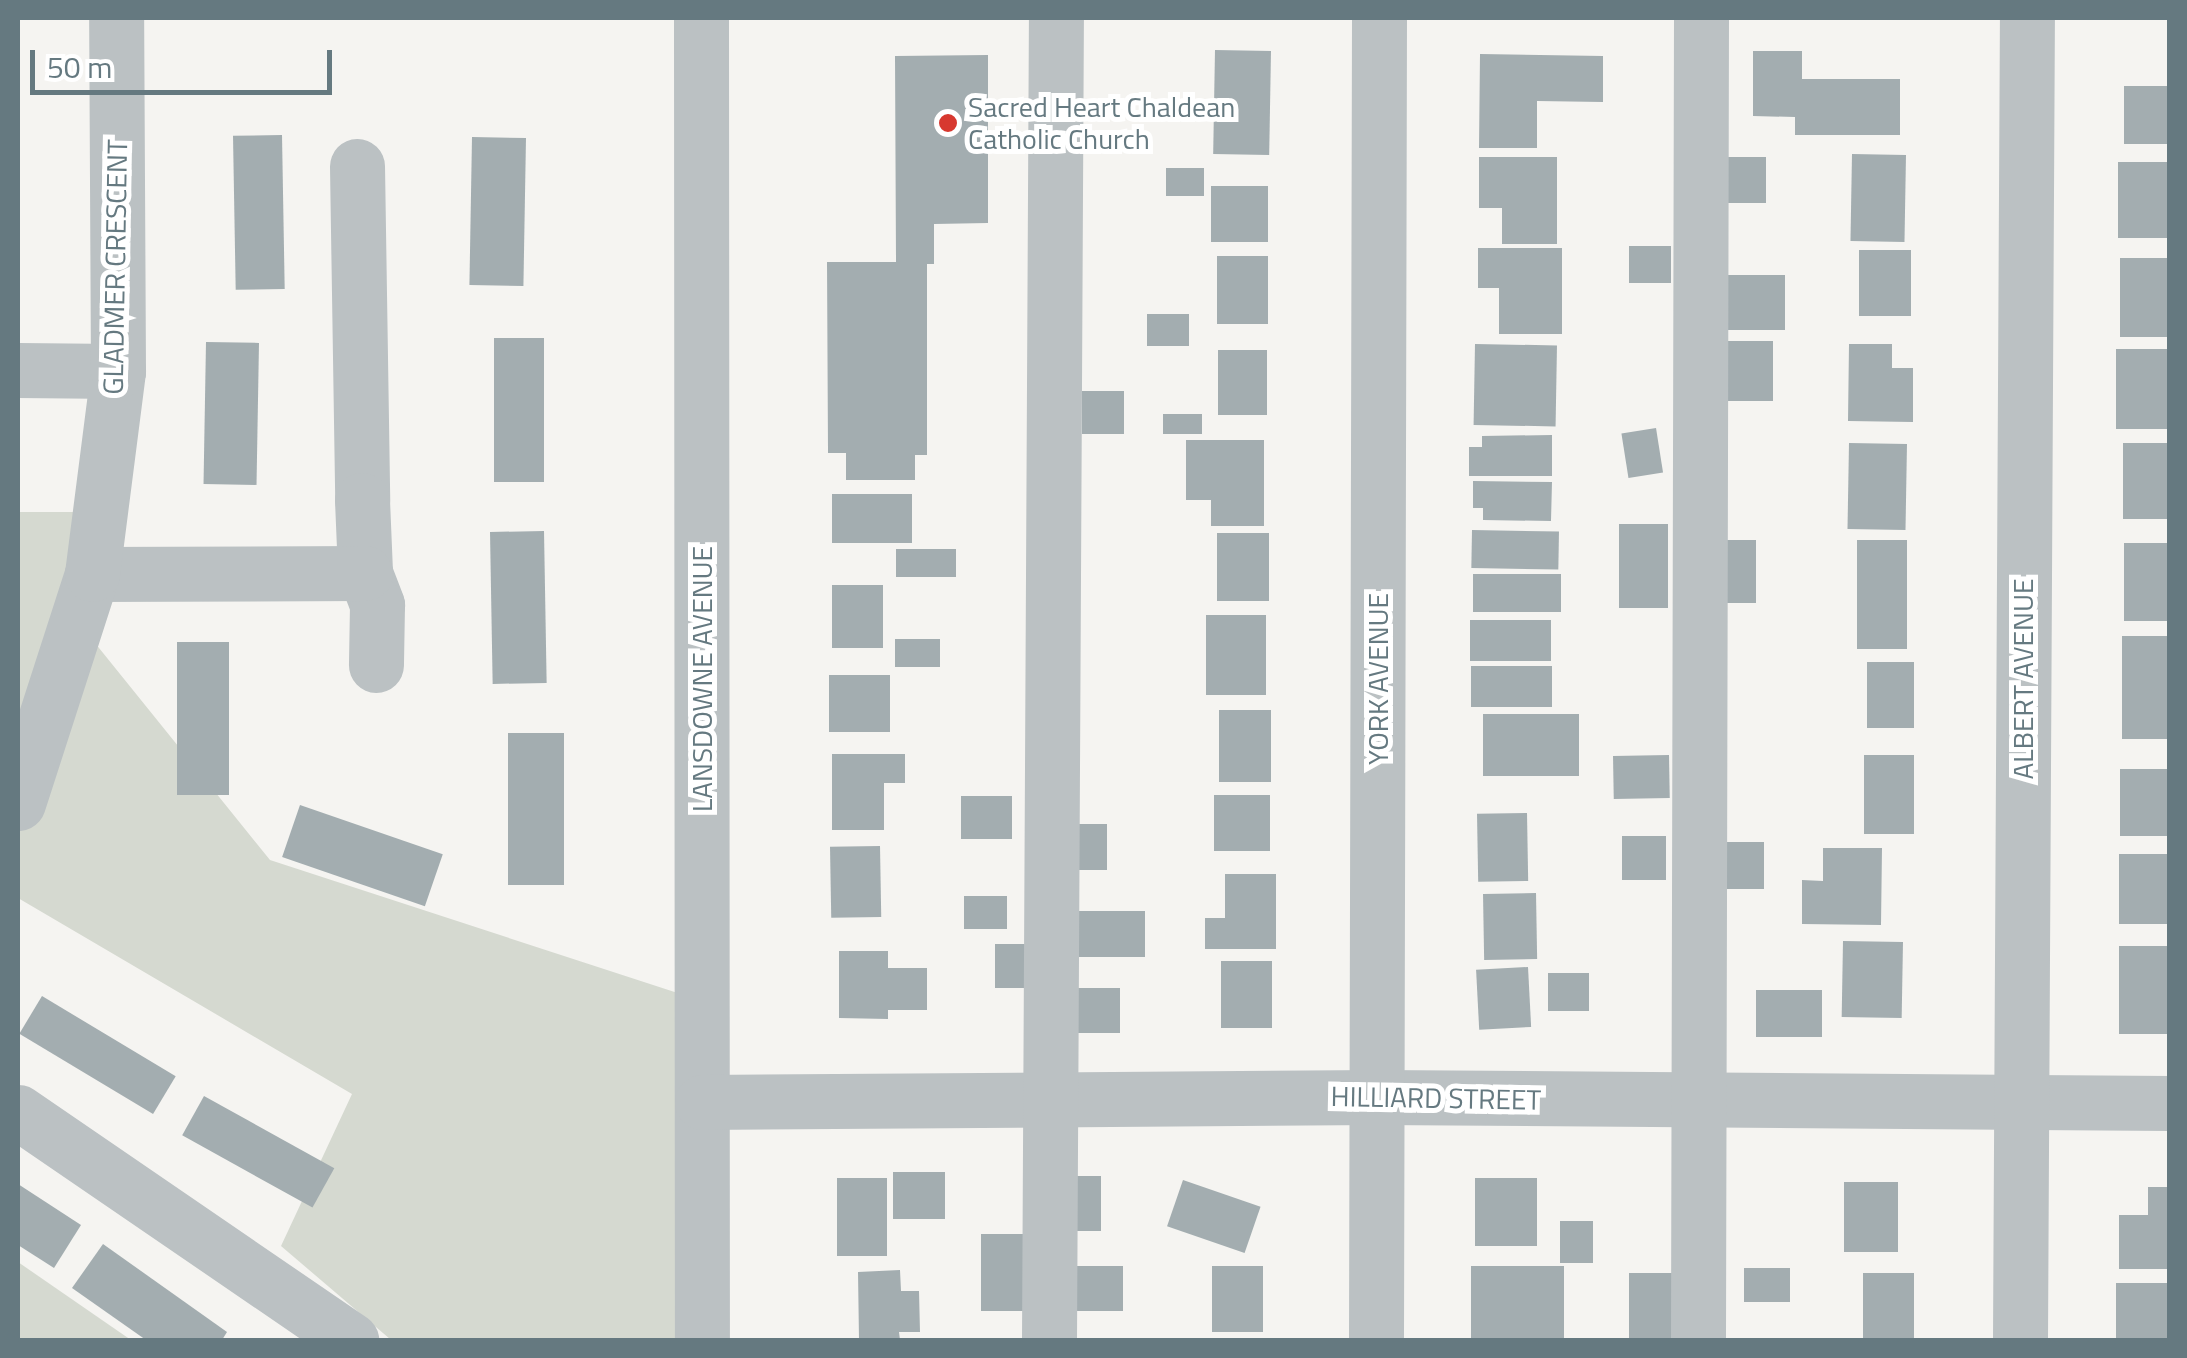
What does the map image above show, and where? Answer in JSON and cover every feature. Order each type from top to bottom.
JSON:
[{"type":"street","name":"GLADMER CRESCENT","points":[[18,803],[92,574],[118,371],[116,18]]},
{"type":"street","name":"LANSDOWNE AVENUE","points":[[701,18],[702,1340]]},
{"type":"street","points":[[1049,1340],[1056,18]]},
{"type":"street","name":"YORK AVENUE","points":[[1376,1340],[1379,18]]},
{"type":"street","points":[[1698,1340],[1701,18]]},
{"type":"street","name":"ALBERT AVENUE","points":[[2020,1340],[2027,18]]},
{"type":"street","points":[[357,166],[365,573],[377,604],[376,665]]},
{"type":"street","points":[[18,370],[118,371]]},
{"type":"street","points":[[92,574],[365,573]]},
{"type":"street","name":"HILLIARD STREET","points":[[702,1102],[1377,1097],[2170,1103]]},
{"type":"street","points":[[18,1112],[351,1340]]},
{"type":"shaded area","points":[[18,512],[95,512],[95,643],[270,860],[693,998],[693,1339],[390,1339],[281,1246],[352,1094],[18,898]]},
{"type":"shaded area","points":[[18,1262],[131,1340],[18,1340]]},
{"type":"building","points":[[1215,50],[1271,51],[1269,155],[1213,154]]},
{"type":"building","points":[[1753,51],[1802,51],[1802,79],[1900,79],[1900,135],[1795,135],[1795,117],[1753,116]]},
{"type":"building","points":[[1480,54],[1603,56],[1603,102],[1537,101],[1537,148],[1479,148]]},
{"type":"building","points":[[988,55],[988,223],[934,224],[934,264],[927,264],[927,455],[915,455],[915,480],[846,480],[846,453],[828,453],[827,262],[896,262],[895,56]]},
{"type":"building","points":[[2124,86],[2170,86],[2170,144],[2124,144]]},
{"type":"building","points":[[282,135],[285,289],[236,290],[233,136]]},
{"type":"building","points":[[472,137],[526,138],[523,286],[469,285]]},
{"type":"building","points":[[1852,154],[1906,155],[1904,242],[1850,241]]},
{"type":"building","points":[[1479,157],[1557,157],[1557,244],[1502,244],[1502,208],[1479,208]]},
{"type":"building","points":[[1722,157],[1766,157],[1766,203],[1722,203]]},
{"type":"building","points":[[2118,162],[2170,162],[2170,238],[2118,238]]},
{"type":"building","points":[[1166,168],[1204,168],[1204,196],[1166,196]]},
{"type":"building","points":[[1211,186],[1268,186],[1268,242],[1211,242]]},
{"type":"building","points":[[1629,246],[1671,246],[1671,283],[1629,283]]},
{"type":"building","points":[[1478,248],[1562,248],[1562,334],[1499,334],[1499,288],[1478,288]]},
{"type":"building","points":[[1859,250],[1911,250],[1911,316],[1859,316]]},
{"type":"building","points":[[1217,256],[1268,256],[1268,324],[1217,324]]},
{"type":"building","points":[[2120,258],[2170,258],[2170,337],[2120,337]]},
{"type":"building","points":[[1727,275],[1785,275],[1785,330],[1727,330]]},
{"type":"building","points":[[1147,314],[1189,314],[1189,346],[1147,346]]},
{"type":"building","points":[[494,338],[544,338],[544,482],[494,482]]},
{"type":"building","points":[[1724,341],[1773,341],[1773,401],[1724,401]]},
{"type":"building","points":[[206,342],[259,343],[257,485],[204,484]]},
{"type":"building","points":[[1475,344],[1557,345],[1556,426],[1474,425]]},
{"type":"building","points":[[1849,344],[1892,344],[1892,368],[1913,368],[1913,422],[1848,421]]},
{"type":"building","points":[[2116,349],[2170,349],[2170,429],[2116,429]]},
{"type":"building","points":[[1218,350],[1267,350],[1267,415],[1218,415]]},
{"type":"building","points":[[1082,391],[1124,391],[1124,434],[1082,434]]},
{"type":"building","points":[[1163,414],[1202,414],[1202,434],[1163,434]]},
{"type":"building","points":[[1656,428],[1663,472],[1628,478],[1621,433]]},
{"type":"building","points":[[1552,435],[1552,476],[1469,476],[1469,447],[1482,447],[1482,436]]},
{"type":"building","points":[[1186,440],[1264,440],[1264,526],[1211,526],[1211,500],[1186,500]]},
{"type":"building","points":[[1849,443],[1907,444],[1905,530],[1847,529]]},
{"type":"building","points":[[2123,443],[2170,443],[2170,519],[2123,519]]},
{"type":"building","points":[[1473,481],[1552,482],[1551,521],[1483,520],[1483,508],[1473,508]]},
{"type":"building","points":[[832,494],[912,494],[912,543],[832,543]]},
{"type":"building","points":[[1619,524],[1668,524],[1668,608],[1619,608]]},
{"type":"building","points":[[1472,530],[1559,532],[1558,570],[1471,568]]},
{"type":"building","points":[[544,531],[547,683],[493,684],[490,532]]},
{"type":"building","points":[[1217,533],[1269,533],[1269,601],[1217,601]]},
{"type":"building","points":[[1716,540],[1756,540],[1756,603],[1716,603]]},
{"type":"building","points":[[1857,540],[1907,540],[1907,649],[1857,649]]},
{"type":"building","points":[[2124,543],[2170,543],[2170,621],[2124,621]]},
{"type":"building","points":[[896,549],[956,549],[956,577],[896,577]]},
{"type":"building","points":[[1473,574],[1561,574],[1561,612],[1473,612]]},
{"type":"building","points":[[832,585],[883,585],[883,648],[832,648]]},
{"type":"building","points":[[1206,615],[1266,615],[1266,695],[1206,695]]},
{"type":"building","points":[[1470,620],[1551,620],[1551,661],[1470,661]]},
{"type":"building","points":[[2122,636],[2170,636],[2170,739],[2122,739]]},
{"type":"building","points":[[895,639],[940,639],[940,667],[895,667]]},
{"type":"building","points":[[177,642],[229,642],[229,795],[177,795]]},
{"type":"building","points":[[1867,662],[1914,662],[1914,728],[1867,728]]},
{"type":"building","points":[[1471,666],[1552,666],[1552,707],[1471,707]]},
{"type":"building","points":[[829,675],[890,675],[890,732],[829,732]]},
{"type":"building","points":[[1219,710],[1271,710],[1271,782],[1219,782]]},
{"type":"building","points":[[1483,714],[1579,714],[1579,776],[1483,776]]},
{"type":"building","points":[[508,733],[564,733],[564,885],[508,885]]},
{"type":"building","points":[[832,754],[905,754],[905,783],[884,783],[884,830],[832,830]]},
{"type":"building","points":[[1669,755],[1670,798],[1614,799],[1613,756]]},
{"type":"building","points":[[1864,755],[1914,755],[1914,834],[1864,834]]},
{"type":"building","points":[[2120,769],[2170,769],[2170,836],[2120,836]]},
{"type":"building","points":[[1214,795],[1270,795],[1270,851],[1214,851]]},
{"type":"building","points":[[961,796],[1012,796],[1012,839],[961,839]]},
{"type":"building","points":[[300,805],[443,854],[425,906],[282,857]]},
{"type":"building","points":[[1527,813],[1528,881],[1478,882],[1477,814]]},
{"type":"building","points":[[1072,824],[1107,824],[1107,870],[1072,870]]},
{"type":"building","points":[[1622,836],[1666,836],[1666,880],[1622,880]]},
{"type":"building","points":[[1720,842],[1764,842],[1764,889],[1720,889]]},
{"type":"building","points":[[880,846],[881,917],[831,918],[830,847]]},
{"type":"building","points":[[1823,848],[1882,848],[1881,925],[1802,924],[1802,880],[1823,881]]},
{"type":"building","points":[[2119,854],[2170,854],[2170,924],[2119,924]]},
{"type":"building","points":[[1225,874],[1276,874],[1276,949],[1205,949],[1205,918],[1225,918]]},
{"type":"building","points":[[1536,893],[1537,959],[1484,960],[1483,894]]},
{"type":"building","points":[[964,896],[1007,896],[1007,929],[964,929]]},
{"type":"building","points":[[1078,911],[1145,911],[1145,957],[1078,957]]},
{"type":"building","points":[[1843,941],[1903,942],[1902,1018],[1842,1017]]},
{"type":"building","points":[[995,944],[1026,944],[1026,988],[995,988]]},
{"type":"building","points":[[2119,946],[2170,946],[2170,1034],[2119,1034]]},
{"type":"building","points":[[839,951],[888,951],[888,968],[927,968],[927,1010],[888,1010],[888,1019],[839,1018]]},
{"type":"building","points":[[1221,961],[1272,961],[1272,1028],[1221,1028]]},
{"type":"building","points":[[1528,967],[1531,1027],[1479,1030],[1476,970]]},
{"type":"building","points":[[1548,973],[1589,973],[1589,1011],[1548,1011]]},
{"type":"building","points":[[1073,988],[1120,988],[1120,1033],[1073,1033]]},
{"type":"building","points":[[1756,990],[1822,990],[1822,1037],[1756,1037]]},
{"type":"building","points":[[42,996],[176,1076],[153,1114],[19,1034]]},
{"type":"building","points":[[204,1096],[334,1168],[313,1208],[182,1135]]},
{"type":"building","points":[[893,1172],[945,1172],[945,1219],[893,1219]]},
{"type":"building","points":[[1068,1176],[1101,1176],[1101,1231],[1068,1231]]},
{"type":"building","points":[[837,1178],[887,1178],[887,1256],[837,1256]]},
{"type":"building","points":[[1475,1178],[1537,1178],[1537,1246],[1475,1246]]},
{"type":"building","points":[[1183,1180],[1261,1207],[1245,1253],[1167,1226]]},
{"type":"building","points":[[1844,1182],[1898,1182],[1898,1252],[1844,1252]]},
{"type":"building","points":[[18,1184],[81,1225],[54,1268],[18,1245]]},
{"type":"building","points":[[2148,1187],[2170,1187],[2170,1269],[2119,1269],[2119,1215],[2148,1215]]},
{"type":"building","points":[[1560,1221],[1593,1221],[1593,1263],[1560,1263]]},
{"type":"building","points":[[981,1234],[1027,1234],[1027,1311],[981,1311]]},
{"type":"building","points":[[103,1244],[227,1332],[222,1340],[146,1340],[72,1288]]},
{"type":"building","points":[[1072,1266],[1123,1266],[1123,1311],[1072,1311]]},
{"type":"building","points":[[1212,1266],[1263,1266],[1263,1332],[1212,1332]]},
{"type":"building","points":[[1471,1266],[1564,1266],[1564,1340],[1471,1340]]},
{"type":"building","points":[[1744,1268],[1790,1268],[1790,1302],[1744,1302]]},
{"type":"building","points":[[900,1270],[901,1291],[919,1291],[920,1332],[899,1332],[900,1340],[859,1340],[858,1272]]},
{"type":"building","points":[[1629,1273],[1676,1273],[1676,1340],[1629,1340]]},
{"type":"building","points":[[1863,1273],[1914,1273],[1914,1340],[1863,1340]]},
{"type":"building","points":[[2116,1283],[2168,1283],[2168,1340],[2116,1340]]},
{"type":"place","name":"Sacred Heart Chaldean Catholic Church","points":[[948,123]]}]
